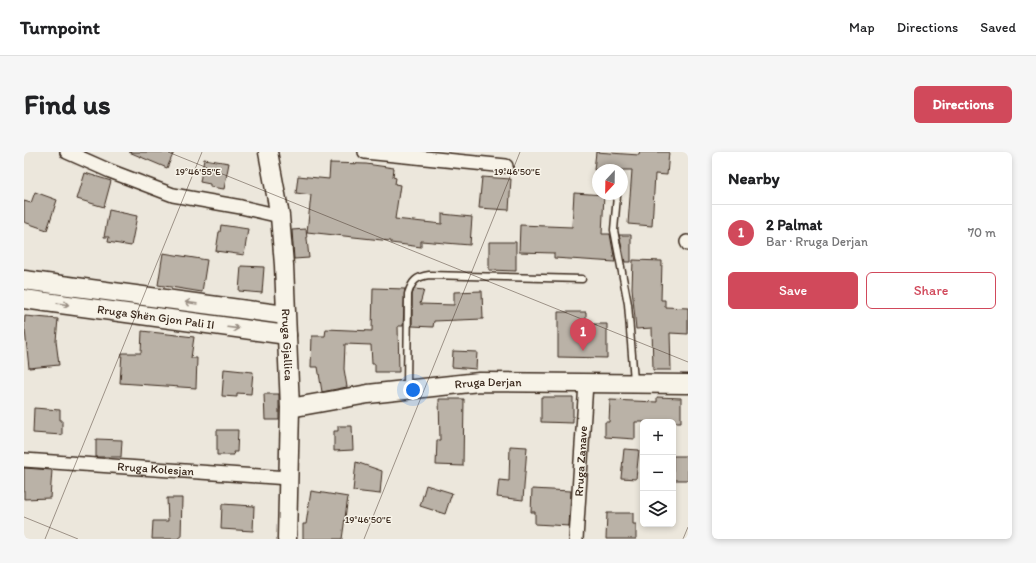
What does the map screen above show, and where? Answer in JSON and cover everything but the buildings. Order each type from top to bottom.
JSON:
[{"type":"street","points":[[68,152],[110,171],[173,195],[241,207],[280,216]]},
{"type":"street","name":"Rruga Gjallica","points":[[268,152],[280,216],[284,265],[290,408],[287,539]]},
{"type":"street","points":[[365,152],[506,166]]},
{"type":"street","name":"Rruga Shën Gjon Pali II","points":[[24,280],[285,315]]},
{"type":"street","name":"Rruga Shën Gjon Pali II","points":[[24,299],[287,335]]},
{"type":"street","name":"Rruga Derjan","points":[[290,408],[407,388],[479,382],[688,384]]},
{"type":"street","name":"Rruga Zanave","points":[[576,539],[586,383]]},
{"type":"street","name":"Rruga Kolesjan","points":[[24,460],[288,478]]},
{"type":"lane","points":[[617,200],[614,230],[628,304],[634,383]]},
{"type":"lane","points":[[407,388],[408,294],[410,285],[418,277],[429,275],[582,279]]},
{"type":"place","name":"2 Palmat","points":[[583,351]]}]
